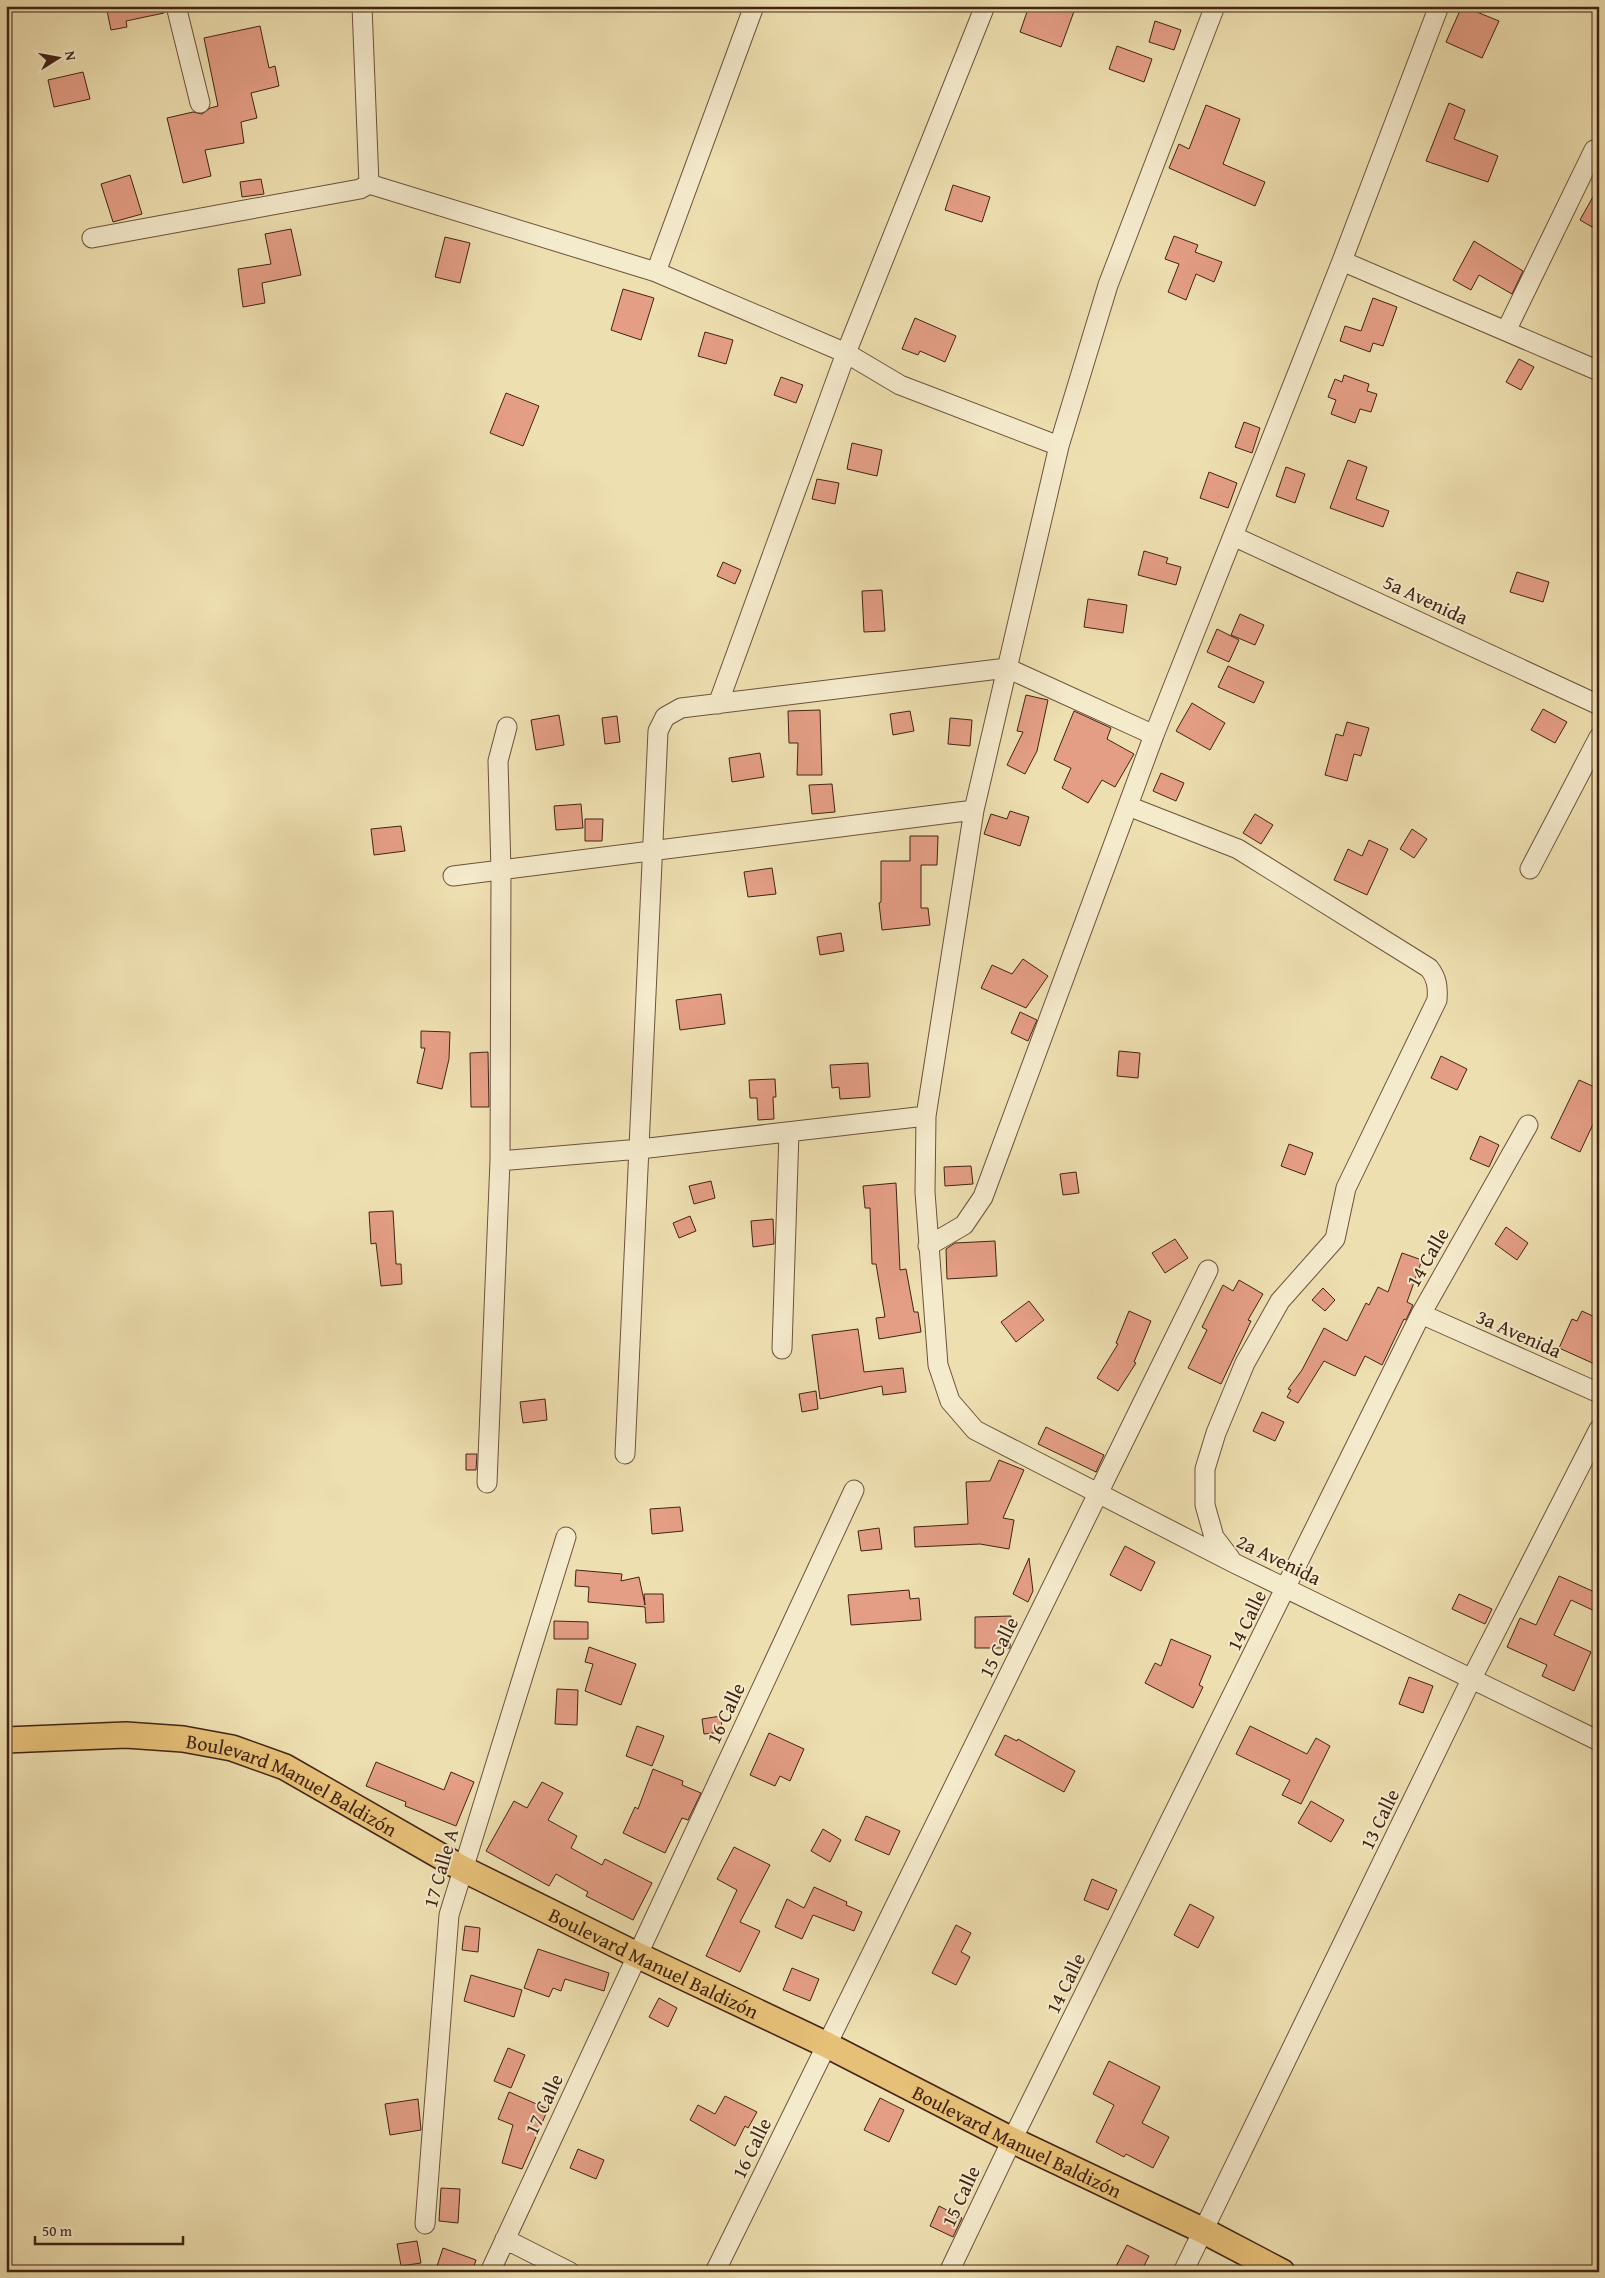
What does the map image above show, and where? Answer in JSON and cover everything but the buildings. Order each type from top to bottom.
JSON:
[{"type":"main road","name":"Boulevard Manuel Baldizón","points":[[6,1740],[126,1735],[182,1739],[232,1748],[285,1767],[463,1869],[637,1955],[827,2045],[1012,2140],[1204,2232],[1282,2272]]},
{"type":"street","points":[[176,6],[200,103]]},
{"type":"street","points":[[362,6],[369,184]]},
{"type":"street","points":[[656,272],[754,6]]},
{"type":"street","points":[[718,704],[846,353],[985,6]]},
{"type":"street","points":[[1215,6],[1108,285],[1059,446],[974,810],[926,1116],[925,1192],[928,1246],[964,1225],[983,1197],[1154,735],[1342,261],[1438,6]]},
{"type":"street","points":[[1506,331],[1594,150]]},
{"type":"street","points":[[92,238],[360,189],[369,184],[656,272],[846,353],[900,385],[1059,446]]},
{"type":"street","points":[[1342,261],[1599,370]]},
{"type":"street","name":"5a Avenida","points":[[1233,536],[1599,705]]},
{"type":"street","points":[[625,1454],[658,731],[665,716],[681,708],[1007,668],[1154,735]]},
{"type":"street","points":[[487,1482],[500,1161],[501,870],[498,761],[507,727]]},
{"type":"street","points":[[1530,868],[1599,737]]},
{"type":"street","points":[[1128,806],[1238,849],[1429,968],[1436,976],[1438,988],[1437,1000],[1346,1188],[1335,1239],[1280,1301],[1245,1363],[1216,1433],[1205,1469],[1206,1505],[1214,1537],[1234,1563]]},
{"type":"street","points":[[453,876],[974,810]]},
{"type":"street","points":[[500,1161],[640,1149],[926,1116]]},
{"type":"street","name":"14 Calle","points":[[1012,2140],[1421,1314],[1528,1125]]},
{"type":"street","points":[[782,1349],[789,1132]]},
{"type":"street","name":"2a Avenida","points":[[928,1246],[938,1365],[950,1401],[975,1430],[1098,1495],[1234,1563],[1599,1741]]},
{"type":"street","name":"15 Calle","points":[[827,2045],[1208,1270]]},
{"type":"street","name":"3a Avenida","points":[[1421,1314],[1599,1393]]},
{"type":"street","name":"13 Calle","points":[[1204,2232],[1472,1678],[1599,1429]]},
{"type":"street","name":"16 Calle","points":[[637,1955],[854,1490]]},
{"type":"street","name":"17 Calle A","points":[[425,2224],[449,1915],[566,1537]]},
{"type":"street","name":"17 Calle","points":[[490,2272],[637,1955]]},
{"type":"street","name":"16 Calle","points":[[715,2272],[827,2045]]},
{"type":"street","name":"15 Calle","points":[[949,2272],[1012,2140]]},
{"type":"street","points":[[1183,2272],[1204,2232]]},
{"type":"street","points":[[505,2239],[570,2272]]}]
